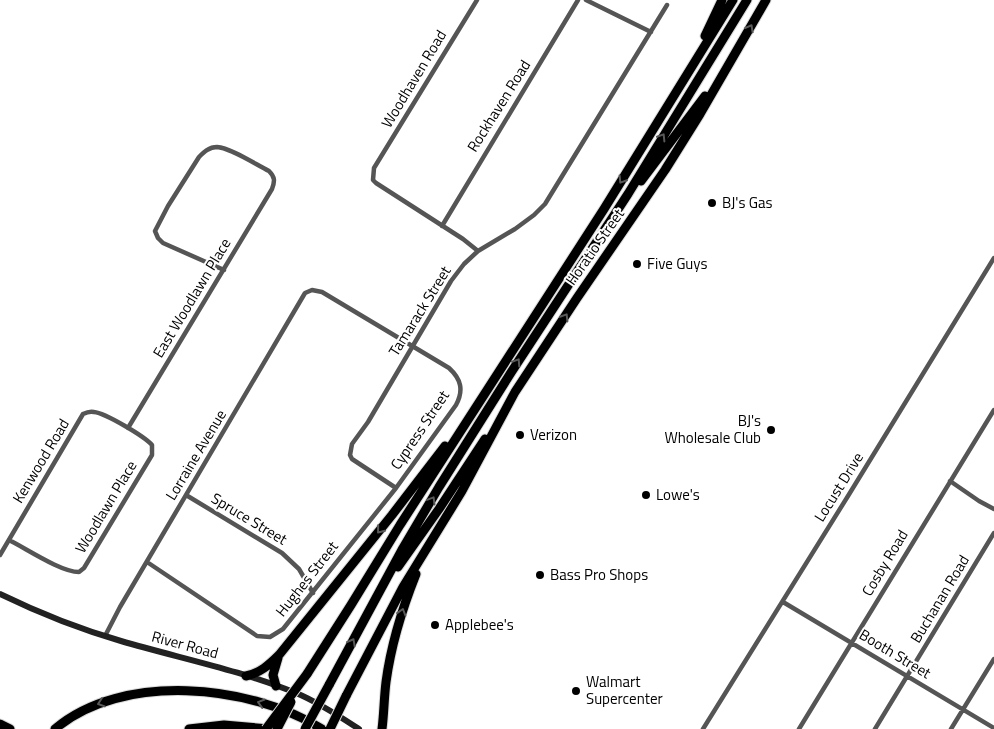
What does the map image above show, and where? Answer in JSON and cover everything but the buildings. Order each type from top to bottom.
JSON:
[{"type":"highway","points":[[684,79],[722,0]]},
{"type":"highway","points":[[189,729],[224,725],[267,729],[307,674],[604,209],[732,0]]},
{"type":"highway","points":[[305,729],[403,548],[474,430],[628,194],[747,0]]},
{"type":"highway","name":"Horatio Street","points":[[426,551],[450,512],[515,392],[665,170],[734,57],[766,0]]},
{"type":"highway","points":[[628,194],[657,160],[734,57]]},
{"type":"highway","points":[[246,676],[255,674],[268,666],[279,655],[475,409]]},
{"type":"highway","points":[[380,591],[439,509],[487,436],[502,418]]},
{"type":"highway","points":[[330,729],[403,588],[426,551]]},
{"type":"highway","points":[[382,729],[386,681],[395,634],[404,604],[426,551]]},
{"type":"highway","points":[[276,686],[273,675],[274,666],[279,655]]},
{"type":"highway","points":[[277,729],[307,674]]},
{"type":"highway","points":[[54,729],[75,714],[123,696],[154,692],[186,691],[219,694],[251,701],[293,714],[322,729]]},
{"type":"highway","points":[[0,724],[10,729]]},
{"type":"main road","name":"River Road","points":[[0,594],[64,622],[297,693],[319,704],[358,729]]},
{"type":"street","name":"Woodhaven Road","points":[[442,226],[376,183],[373,180],[373,172],[477,0]]},
{"type":"street","name":"Rockhaven Road","points":[[442,226],[578,0]]},
{"type":"street","points":[[586,0],[651,32]]},
{"type":"street","name":"Tamarack Street","points":[[396,488],[352,459],[350,449],[368,422],[451,281],[464,264],[478,251],[515,229],[534,215],[545,204],[667,5]]},
{"type":"street","name":"East Woodlawn Place","points":[[128,428],[224,270],[272,189],[275,180],[269,171],[233,152],[224,148],[211,148],[204,151],[199,157],[155,231],[158,238],[162,241],[224,270]]},
{"type":"street","points":[[442,226],[478,251]]},
{"type":"street","name":"Locust Drive","points":[[703,729],[994,258]]},
{"type":"street","name":"Cypress Street","points":[[312,290],[322,292],[449,368],[460,381],[461,389],[456,406],[396,488]]},
{"type":"street","name":"Lorraine Avenue","points":[[106,636],[120,607],[305,293],[312,290]]},
{"type":"street","name":"Cosby Road","points":[[799,729],[994,410]]},
{"type":"street","name":"Woodlawn Place","points":[[10,540],[72,572],[79,572],[84,568],[152,455],[152,445],[128,428],[98,412],[92,411]]},
{"type":"street","name":"Kenwood Road","points":[[0,555],[83,414],[92,411]]},
{"type":"street","points":[[950,481],[994,510]]},
{"type":"street","name":"Hughes Street","points":[[147,562],[257,636],[270,637],[284,629],[396,488]]},
{"type":"street","name":"Spruce Street","points":[[186,495],[282,553],[299,569],[313,593]]},
{"type":"street","name":"Buchanan Road","points":[[875,729],[994,533]]},
{"type":"street","name":"Booth Street","points":[[782,602],[994,728]]},
{"type":"street","points":[[951,729],[994,659]]},
{"type":"place","name":"BJ's Gas","points":[[712,203]]},
{"type":"place","name":"Five Guys","points":[[637,264]]},
{"type":"place","name":"BJ's Wholesale Club","points":[[771,430]]},
{"type":"place","name":"Verizon","points":[[520,435]]},
{"type":"place","name":"Lowe's","points":[[646,495]]},
{"type":"place","name":"Bass Pro Shops","points":[[540,575]]},
{"type":"place","name":"Applebee's","points":[[435,625]]},
{"type":"place","name":"Walmart Supercenter","points":[[576,691]]}]
